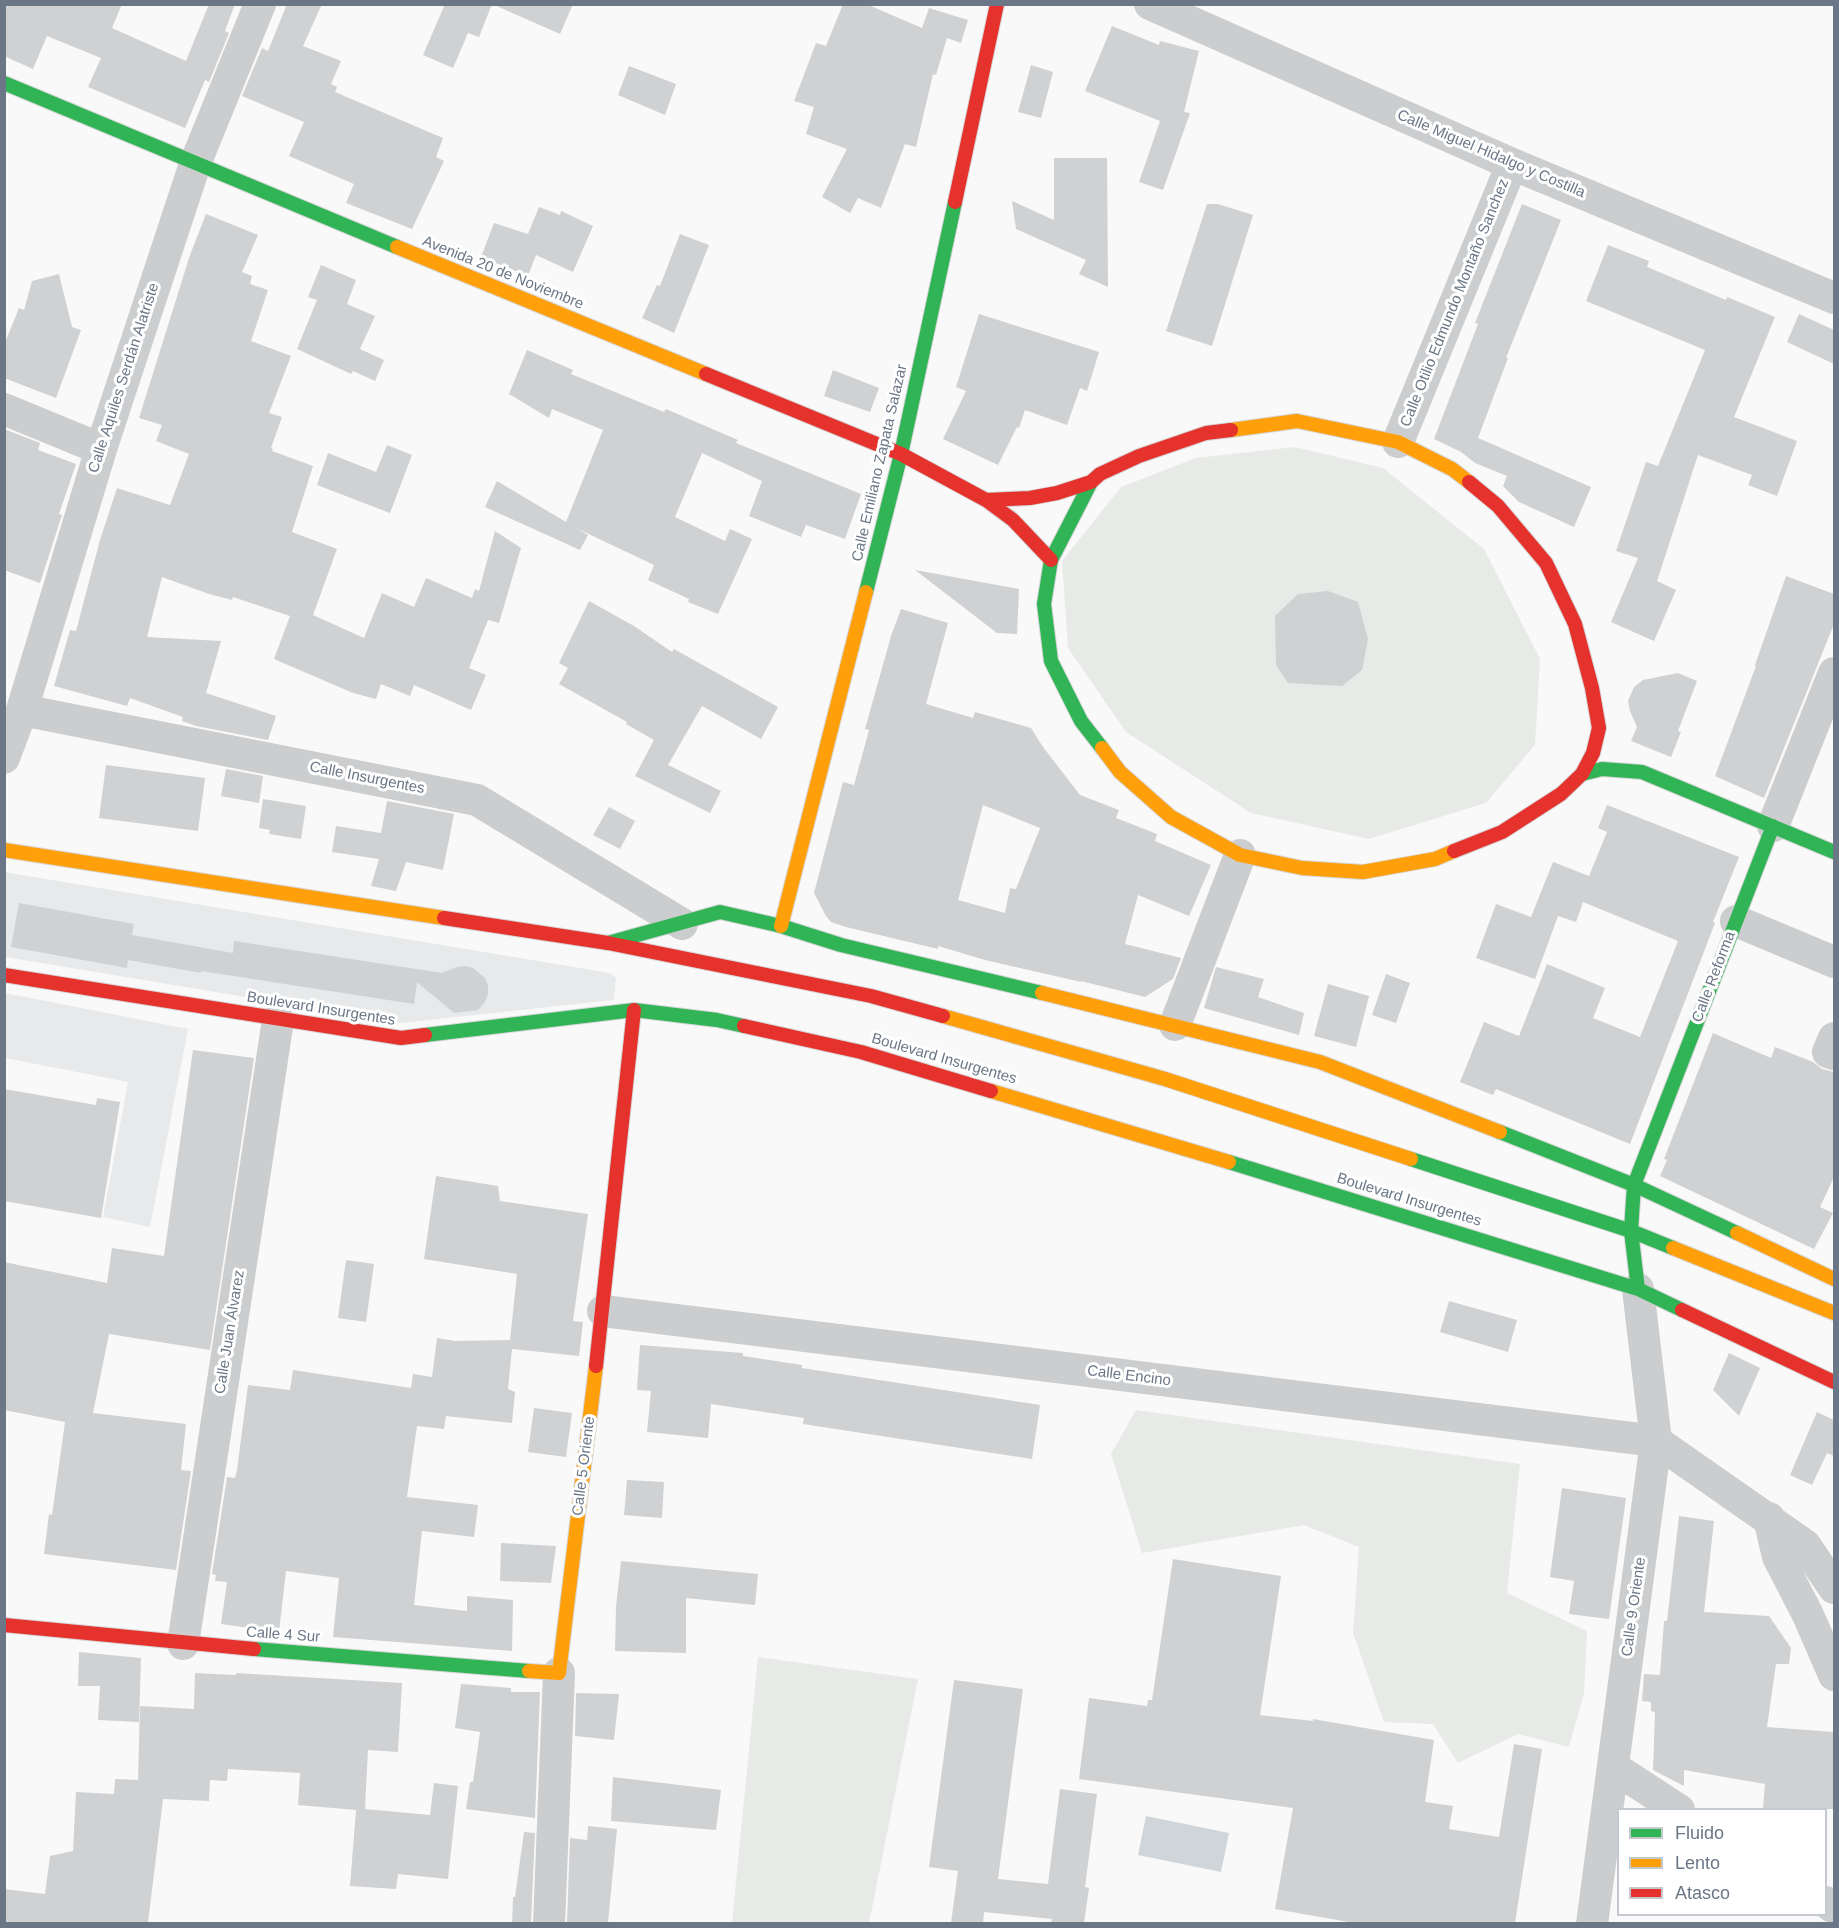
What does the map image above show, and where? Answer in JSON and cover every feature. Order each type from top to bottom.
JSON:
[{"type":"street","name":"Calle Aquiles Serdán Alatriste","points":[[4,758],[22,710],[101,449],[195,164],[260,4]]},
{"type":"street","name":"Calle Emiliano Zapata Salazar","points":[[780,926],[901,454],[998,4]]},
{"type":"street","name":"Calle Miguel Hidalgo y Costilla","points":[[1150,4],[1512,164],[1834,298]]},
{"type":"street","name":"Avenida 20 de Noviembre","points":[[4,83],[195,164],[901,454],[986,500],[1013,520],[1051,560]]},
{"type":"street","name":"Calle Otilio Edmundo Montaño Sanchez","points":[[1398,442],[1512,164]]},
{"type":"street","points":[[4,409],[101,449]]},
{"type":"street","points":[[1297,421],[1398,442],[1452,469],[1498,506],[1546,562],[1575,624],[1592,688],[1599,728],[1593,753],[1582,774],[1561,794],[1502,832],[1435,859],[1363,872],[1302,868],[1240,855],[1171,817],[1120,772],[1081,721],[1051,661],[1044,604],[1051,560],[1091,482],[1100,474],[1139,456],[1206,433],[1297,421]]},
{"type":"street","points":[[986,500],[1030,498],[1091,482]]},
{"type":"street","name":"Calle Reforma","points":[[1638,1289],[1631,1231],[1634,1185],[1834,673]]},
{"type":"street","name":"Calle Insurgentes","points":[[22,710],[477,800],[682,924]]},
{"type":"street","points":[[1599,728],[1611,743]]},
{"type":"street","points":[[1629,760],[1642,772]]},
{"type":"street","points":[[1582,774],[1602,769],[1642,772],[1834,852]]},
{"type":"street","points":[[4,850],[608,943],[871,996],[1142,1073],[1631,1231],[1834,1313]]},
{"type":"street","points":[[1175,1025],[1240,855]]},
{"type":"street","points":[[608,943],[720,912],[780,926],[841,945],[1320,1062],[1634,1185],[1834,1279]]},
{"type":"street","points":[[1736,921],[1834,962]]},
{"type":"street","name":"Boulevard Insurgentes","points":[[4,975],[401,1038],[634,1010],[717,1020],[861,1052],[1142,1135],[1638,1289],[1834,1382]]},
{"type":"street","name":"Calle 5 Oriente","points":[[549,1923],[559,1674],[603,1311],[634,1010]]},
{"type":"street","name":"Calle Juan Álvarez","points":[[183,1644],[278,1020]]},
{"type":"street","points":[[1834,1038],[1828,1052],[1834,1054]]},
{"type":"street","name":"Calle 9 Oriente","points":[[1592,1923],[1656,1441],[1638,1289]]},
{"type":"street","name":"Calle Encino","points":[[603,1311],[1656,1441]]},
{"type":"street","points":[[1656,1441],[1805,1545],[1834,1588]]},
{"type":"street","points":[[1768,1518],[1778,1557],[1821,1609],[1834,1675]]},
{"type":"street","name":"Calle 4 Sur","points":[[4,1625],[183,1644],[559,1674]]},
{"type":"street","points":[[1613,1767],[1677,1808]]},
{"type":"shaded area","points":[[1295,447],[1383,468],[1484,549],[1540,659],[1535,745],[1486,803],[1369,839],[1251,813],[1126,732],[1068,648],[1062,561],[1121,487],[1196,458]]},
{"type":"shaded area","points":[[4,872],[610,973],[616,978],[614,1000],[401,1023],[5,957]]},
{"type":"shaded area","points":[[5,993],[188,1029],[150,1227],[103,1217],[128,1082],[5,1058]]},
{"type":"shaded area","points":[[1136,1410],[1520,1464],[1507,1593],[1587,1631],[1584,1693],[1569,1747],[1518,1734],[1458,1763],[1433,1724],[1384,1722],[1353,1633],[1359,1547],[1304,1525],[1142,1553],[1111,1454]]},
{"type":"shaded area","points":[[758,1657],[918,1679],[869,1923],[732,1923]]},
{"type":"shaded area","points":[[1146,1816],[1229,1833],[1221,1872],[1138,1855]]},
{"type":"building","points":[[4,4],[122,4],[112,28],[186,61],[209,4],[235,4],[225,31],[229,33],[209,82],[205,80],[185,128],[88,87],[101,58],[47,36],[33,69],[4,56]]},
{"type":"building","points":[[287,4],[322,4],[303,46],[341,61],[331,84],[337,87],[335,92],[443,138],[436,157],[444,161],[412,229],[346,203],[354,184],[289,156],[304,122],[242,96],[262,48],[268,51]]},
{"type":"building","points":[[445,4],[492,4],[479,37],[468,33],[453,68],[423,55]]},
{"type":"building","points":[[492,4],[573,4],[560,34]]},
{"type":"building","points":[[843,4],[866,4],[922,28],[929,8],[968,20],[961,43],[947,38],[936,75],[933,74],[916,147],[905,144],[881,208],[858,198],[850,213],[822,197],[847,149],[806,134],[814,107],[794,101],[816,43],[826,46]]},
{"type":"building","points":[[1112,26],[1159,45],[1160,41],[1199,51],[1184,112],[1190,113],[1163,190],[1139,182],[1160,121],[1085,91]]},
{"type":"building","points":[[1031,65],[1053,72],[1041,118],[1018,112]]},
{"type":"building","points":[[629,66],[676,84],[665,115],[618,95]]},
{"type":"building","points":[[1054,158],[1107,158],[1108,287],[1079,274],[1086,260],[1016,229],[1012,201],[1054,220]]},
{"type":"building","points":[[1207,204],[1218,204],[1253,215],[1212,346],[1166,331]]},
{"type":"building","points":[[1522,204],[1561,220],[1506,358],[1508,358],[1478,438],[1591,487],[1574,527],[1519,502],[1503,486],[1507,476],[1475,463],[1461,452],[1434,439],[1478,324],[1475,323]]},
{"type":"building","points":[[539,207],[560,215],[561,211],[593,226],[573,272],[536,255],[528,276],[481,257],[494,223],[528,234]]},
{"type":"building","points":[[206,214],[258,235],[242,272],[252,276],[250,284],[268,290],[251,341],[291,356],[269,413],[282,417],[271,448],[272,451],[313,466],[292,532],[337,549],[313,615],[364,638],[382,593],[414,607],[426,578],[472,598],[475,589],[479,591],[495,531],[521,548],[499,623],[488,620],[469,668],[486,675],[471,710],[414,685],[410,696],[381,684],[376,699],[353,693],[274,659],[290,616],[233,597],[232,600],[209,594],[162,577],[147,637],[221,641],[206,693],[276,716],[268,740],[196,726],[182,721],[183,717],[130,698],[127,706],[54,686],[70,630],[76,631],[100,540],[117,488],[170,505],[189,454],[156,441],[162,425],[139,418],[190,255]]},
{"type":"building","points":[[680,234],[709,245],[674,333],[642,318],[657,285],[660,286]]},
{"type":"building","points":[[1608,245],[1649,261],[1647,267],[1726,300],[1727,297],[1775,317],[1734,417],[1797,441],[1777,496],[1748,485],[1752,475],[1698,455],[1657,581],[1676,590],[1654,641],[1611,622],[1638,558],[1616,551],[1646,462],[1658,466],[1705,350],[1586,301]]},
{"type":"building","points":[[321,265],[356,280],[347,304],[375,316],[360,349],[384,360],[375,381],[353,371],[351,374],[297,349],[317,300],[308,297]]},
{"type":"building","points":[[59,274],[72,327],[81,330],[56,398],[4,378],[4,345],[19,308],[24,310],[32,281]]},
{"type":"building","points":[[979,314],[1099,352],[1087,391],[1080,388],[1067,425],[1025,410],[1019,428],[1017,427],[998,465],[943,439],[966,391],[956,387]]},
{"type":"building","points":[[1799,314],[1834,330],[1834,364],[1787,342]]},
{"type":"building","points":[[527,350],[573,370],[571,374],[664,412],[666,409],[738,440],[736,443],[861,494],[845,539],[806,525],[801,537],[749,516],[762,481],[702,453],[675,517],[725,541],[730,529],[752,539],[718,614],[688,602],[689,599],[648,580],[654,565],[576,528],[588,535],[580,550],[485,507],[497,481],[566,522],[603,430],[552,409],[549,418],[509,394]]},
{"type":"building","points":[[833,370],[879,388],[870,412],[824,396]]},
{"type":"building","points":[[4,429],[40,443],[38,450],[76,464],[40,583],[4,570]]},
{"type":"building","points":[[387,445],[412,455],[390,513],[317,485],[328,453],[376,472]]},
{"type":"building","points":[[915,570],[1019,589],[1017,634],[997,633]]},
{"type":"building","points":[[1786,576],[1834,594],[1834,624],[1764,798],[1715,776],[1756,666]]},
{"type":"building","points":[[1328,591],[1358,602],[1368,639],[1362,670],[1342,686],[1288,683],[1276,665],[1275,616],[1298,594]]},
{"type":"building","points":[[589,601],[634,626],[672,652],[674,649],[778,707],[761,739],[702,706],[668,765],[721,791],[710,813],[635,776],[654,740],[559,684],[568,668],[559,663]]},
{"type":"building","points":[[901,609],[948,623],[926,704],[973,718],[975,712],[1031,728],[1080,795],[1119,810],[1116,818],[1157,834],[1155,841],[1211,865],[1189,916],[1138,895],[1125,944],[1181,958],[1173,979],[1145,997],[985,960],[938,946],[938,949],[846,927],[831,922],[826,916],[814,893],[843,782],[854,785],[869,730],[865,729],[891,636]],"holes":[[[983,805],[1040,828],[1016,889],[1010,888],[1005,913],[958,900]]]},
{"type":"building","points":[[1678,673],[1697,681],[1671,757],[1631,741],[1637,727],[1628,701],[1634,687],[1643,680]]},
{"type":"building","points":[[106,765],[205,778],[198,831],[99,818]]},
{"type":"building","points":[[226,769],[263,776],[259,803],[221,796]]},
{"type":"building","points":[[263,799],[306,806],[301,839],[269,834],[270,830],[259,828]]},
{"type":"building","points":[[387,801],[454,814],[443,870],[406,862],[396,891],[371,886],[379,859],[332,852],[336,826],[381,833]]},
{"type":"building","points":[[1607,805],[1739,857],[1630,1144],[1496,1089],[1493,1095],[1460,1082],[1484,1022],[1519,1036],[1547,964],[1605,988],[1593,1018],[1640,1037],[1678,941],[1583,902],[1576,922],[1558,916],[1535,979],[1476,958],[1496,904],[1531,917],[1553,862],[1589,876],[1607,832],[1598,828]]},
{"type":"building","points":[[609,807],[635,821],[620,849],[593,835]]},
{"type":"building","points":[[19,903],[134,924],[132,935],[233,953],[234,941],[442,973],[465,966],[473,968],[485,978],[488,994],[478,1010],[454,1013],[417,982],[414,1004],[128,960],[127,968],[11,947]]},
{"type":"building","points":[[1216,967],[1264,979],[1258,997],[1304,1013],[1299,1035],[1204,1008]]},
{"type":"building","points":[[1386,974],[1410,983],[1396,1023],[1372,1015]]},
{"type":"building","points":[[1328,984],[1369,996],[1356,1047],[1314,1036]]},
{"type":"building","points":[[1713,1033],[1771,1058],[1775,1047],[1813,1062],[1822,1069],[1834,1072],[1834,1177],[1820,1207],[1833,1213],[1814,1249],[1660,1176],[1667,1160],[1664,1159]]},
{"type":"building","points":[[193,1050],[254,1058],[210,1350],[109,1334],[93,1413],[186,1424],[181,1470],[191,1471],[176,1570],[44,1554],[65,1422],[4,1410],[4,1262],[107,1283],[112,1248],[164,1256]]},
{"type":"building","points":[[4,1089],[96,1105],[97,1098],[120,1102],[101,1218],[4,1201]]},
{"type":"building","points":[[436,1176],[498,1186],[500,1201],[588,1214],[573,1321],[583,1322],[579,1356],[512,1349],[508,1389],[515,1392],[512,1423],[446,1416],[444,1429],[417,1426],[407,1497],[478,1505],[474,1537],[422,1531],[414,1605],[467,1611],[467,1596],[513,1600],[512,1651],[333,1637],[339,1578],[286,1571],[279,1632],[221,1624],[227,1582],[215,1581],[216,1575],[212,1574],[227,1477],[235,1478],[237,1470],[248,1385],[290,1390],[293,1370],[411,1388],[413,1374],[432,1377],[437,1338],[455,1341],[510,1340],[517,1274],[424,1259]]},
{"type":"building","points":[[346,1260],[374,1264],[366,1322],[338,1318]]},
{"type":"building","points":[[1449,1301],[1517,1320],[1508,1352],[1440,1332]]},
{"type":"building","points":[[640,1345],[743,1353],[743,1356],[802,1365],[802,1368],[1040,1405],[1032,1459],[803,1424],[804,1418],[711,1404],[708,1438],[647,1432],[651,1391],[637,1390]]},
{"type":"building","points":[[1729,1353],[1760,1368],[1739,1416],[1713,1390]]},
{"type":"building","points":[[534,1408],[572,1413],[566,1457],[528,1452]]},
{"type":"building","points":[[1817,1412],[1834,1420],[1834,1456],[1827,1453],[1812,1485],[1790,1475]]},
{"type":"building","points":[[627,1480],[664,1482],[662,1518],[624,1515]]},
{"type":"building","points":[[1562,1488],[1626,1498],[1609,1619],[1569,1614],[1574,1581],[1550,1577]]},
{"type":"building","points":[[1679,1516],[1714,1521],[1704,1612],[1769,1616],[1791,1648],[1789,1664],[1776,1664],[1767,1727],[1834,1732],[1834,1809],[1763,1808],[1765,1784],[1684,1770],[1684,1786],[1653,1770],[1655,1712],[1651,1711],[1651,1702],[1642,1701],[1644,1674],[1660,1675],[1664,1621],[1667,1621]]},
{"type":"building","points":[[501,1543],[556,1546],[551,1583],[500,1581]]},
{"type":"building","points":[[1173,1559],[1281,1576],[1260,1715],[1313,1721],[1313,1719],[1434,1740],[1425,1802],[1453,1806],[1449,1829],[1499,1837],[1514,1744],[1542,1749],[1515,1923],[1354,1923],[1275,1909],[1293,1808],[1079,1779],[1089,1698],[1147,1706],[1148,1700],[1152,1700]]},
{"type":"building","points":[[621,1561],[758,1574],[755,1605],[686,1598],[686,1653],[615,1651],[616,1607]]},
{"type":"building","points":[[79,1652],[141,1658],[139,1722],[98,1720],[100,1686],[78,1686]]},
{"type":"building","points":[[195,1673],[236,1675],[236,1673],[402,1683],[398,1752],[368,1750],[365,1809],[430,1815],[434,1783],[458,1786],[448,1879],[398,1874],[396,1889],[350,1886],[356,1810],[298,1805],[300,1773],[228,1769],[227,1781],[210,1780],[209,1801],[163,1799],[148,1923],[4,1923],[4,1889],[45,1894],[50,1856],[73,1851],[76,1792],[114,1794],[115,1779],[138,1780],[140,1706],[194,1709]]},
{"type":"building","points":[[954,1680],[1023,1689],[998,1879],[1048,1884],[1060,1789],[1097,1794],[1085,1887],[1089,1888],[1084,1923],[1051,1923],[1052,1919],[984,1912],[983,1923],[951,1923],[958,1871],[929,1867]]},
{"type":"building","points":[[461,1684],[511,1688],[511,1692],[540,1692],[535,1818],[466,1809],[470,1782],[473,1782],[480,1732],[455,1728]]},
{"type":"building","points":[[576,1693],[619,1694],[614,1740],[575,1736]]},
{"type":"building","points":[[613,1777],[721,1790],[716,1830],[611,1821]]},
{"type":"building","points":[[588,1826],[617,1829],[608,1923],[567,1923],[570,1838],[587,1840]]},
{"type":"building","points":[[524,1832],[535,1833],[531,1923],[512,1923],[513,1897],[515,1897]]},
{"type":"traffic: fast","points":[[4,83],[397,247]]},
{"type":"traffic: fast","points":[[866,592],[901,454],[955,202]]},
{"type":"traffic: fast","points":[[1091,482],[1051,560],[1044,604],[1051,661],[1081,721],[1102,748]]},
{"type":"traffic: fast","points":[[1582,774],[1602,769],[1642,772],[1834,852]]},
{"type":"traffic: fast","points":[[1638,1289],[1631,1231],[1634,1185],[1773,826]]},
{"type":"traffic: fast","points":[[608,943],[720,912],[781,926],[841,945],[1042,993]]},
{"type":"traffic: fast","points":[[425,1035],[634,1010],[717,1020],[744,1026]]},
{"type":"traffic: fast","points":[[1500,1132],[1634,1185],[1737,1233]]},
{"type":"traffic: fast","points":[[1411,1159],[1631,1231],[1673,1248]]},
{"type":"traffic: fast","points":[[1229,1162],[1638,1289],[1682,1310]]},
{"type":"traffic: fast","points":[[254,1649],[529,1671]]},
{"type":"traffic: slow","points":[[397,247],[706,374]]},
{"type":"traffic: slow","points":[[1231,430],[1297,421],[1398,442],[1452,469],[1469,482]]},
{"type":"traffic: slow","points":[[781,926],[866,592]]},
{"type":"traffic: slow","points":[[1102,748],[1120,772],[1171,817],[1240,855],[1302,868],[1363,872],[1435,859],[1454,851]]},
{"type":"traffic: slow","points":[[4,850],[444,918]]},
{"type":"traffic: slow","points":[[1042,993],[1320,1062],[1500,1132]]},
{"type":"traffic: slow","points":[[943,1016],[1165,1079],[1411,1159]]},
{"type":"traffic: slow","points":[[991,1091],[1229,1162]]},
{"type":"traffic: slow","points":[[1737,1233],[1834,1279]]},
{"type":"traffic: slow","points":[[1673,1248],[1834,1313]]},
{"type":"traffic: slow","points":[[529,1671],[559,1673],[596,1366]]},
{"type":"traffic: jam","points":[[955,202],[997,4]]},
{"type":"traffic: jam","points":[[706,374],[901,454],[986,500],[1013,520],[1051,560]]},
{"type":"traffic: jam","points":[[986,500],[1030,498],[1057,493],[1091,482],[1100,474],[1139,456],[1206,433],[1231,430]]},
{"type":"traffic: jam","points":[[1454,851],[1502,832],[1561,794],[1582,774],[1593,753],[1599,728],[1592,688],[1575,624],[1546,563],[1498,506],[1469,482]]},
{"type":"traffic: jam","points":[[444,918],[608,943],[871,996],[943,1016]]},
{"type":"traffic: jam","points":[[4,975],[401,1038],[425,1035]]},
{"type":"traffic: jam","points":[[596,1366],[634,1010]]},
{"type":"traffic: jam","points":[[744,1026],[861,1052],[991,1091]]},
{"type":"traffic: jam","points":[[1682,1310],[1834,1382]]},
{"type":"traffic: jam","points":[[4,1625],[254,1649]]}]
